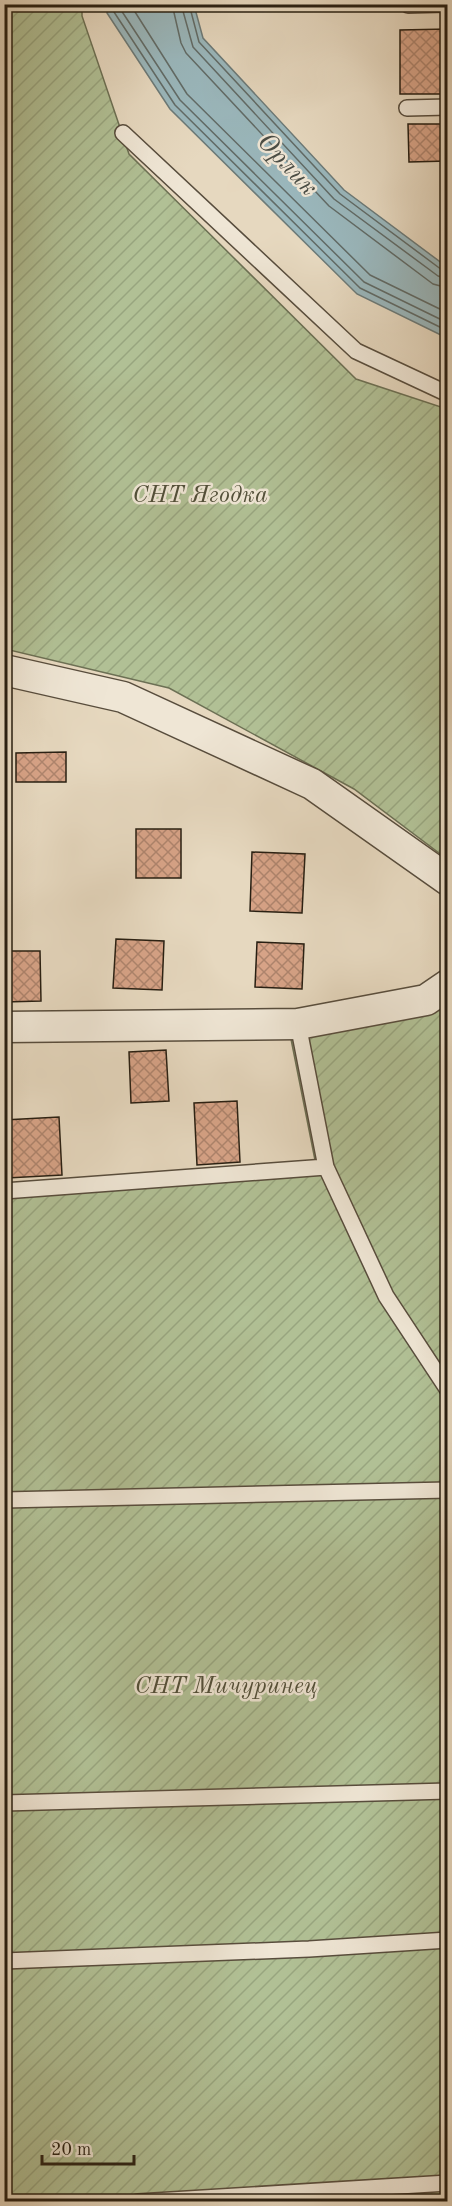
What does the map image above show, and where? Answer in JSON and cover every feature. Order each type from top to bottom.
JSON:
[{"type":"street","points":[[4,670],[123,697],[312,784],[447,880]]},
{"type":"street","points":[[4,1027],[298,1023],[426,1000],[447,985]]},
{"type":"lane","points":[[408,5],[446,4]]},
{"type":"lane","points":[[407,108],[447,107]]},
{"type":"lane","points":[[123,133],[356,351],[447,394]]},
{"type":"lane","points":[[298,1023],[326,1167],[386,1296],[447,1390]]},
{"type":"lane","points":[[4,1191],[326,1167]]},
{"type":"lane","points":[[4,1500],[447,1490]]},
{"type":"lane","points":[[4,1803],[447,1791]]},
{"type":"lane","points":[[4,1961],[309,1949],[447,1940]]},
{"type":"lane","points":[[138,2202],[447,2183]]},
{"type":"green space","name":"СНТ Ягодка","points":[[5,5],[82,5],[82,16],[129,154],[356,379],[447,409],[447,859],[354,789],[169,688],[5,649]]},
{"type":"green space","name":"СНТ Мичуринец","points":[[447,1001],[447,2201],[5,2202],[5,1190],[317,1170],[291,1039],[427,1015]]},
{"type":"water","name":"Орлик","points":[[108,5],[194,5],[203,38],[344,190],[447,267],[447,338],[357,294],[170,109],[107,13]]},
{"type":"building","points":[[448,29],[448,94],[400,94],[400,30]]},
{"type":"building","points":[[408,124],[448,124],[448,161],[409,162]]},
{"type":"building","points":[[66,752],[66,782],[16,782],[16,753]]},
{"type":"building","points":[[136,829],[181,829],[181,878],[136,878]]},
{"type":"building","points":[[252,852],[305,854],[302,913],[250,911]]},
{"type":"building","points":[[116,939],[164,941],[162,990],[113,988]]},
{"type":"building","points":[[257,942],[304,944],[302,989],[255,987]]},
{"type":"building","points":[[4,951],[40,951],[41,1001],[4,1002]]},
{"type":"building","points":[[166,1050],[169,1101],[131,1103],[129,1052]]},
{"type":"building","points":[[237,1101],[240,1162],[197,1165],[194,1103]]},
{"type":"building","points":[[59,1117],[62,1175],[7,1178],[4,1120]]}]
